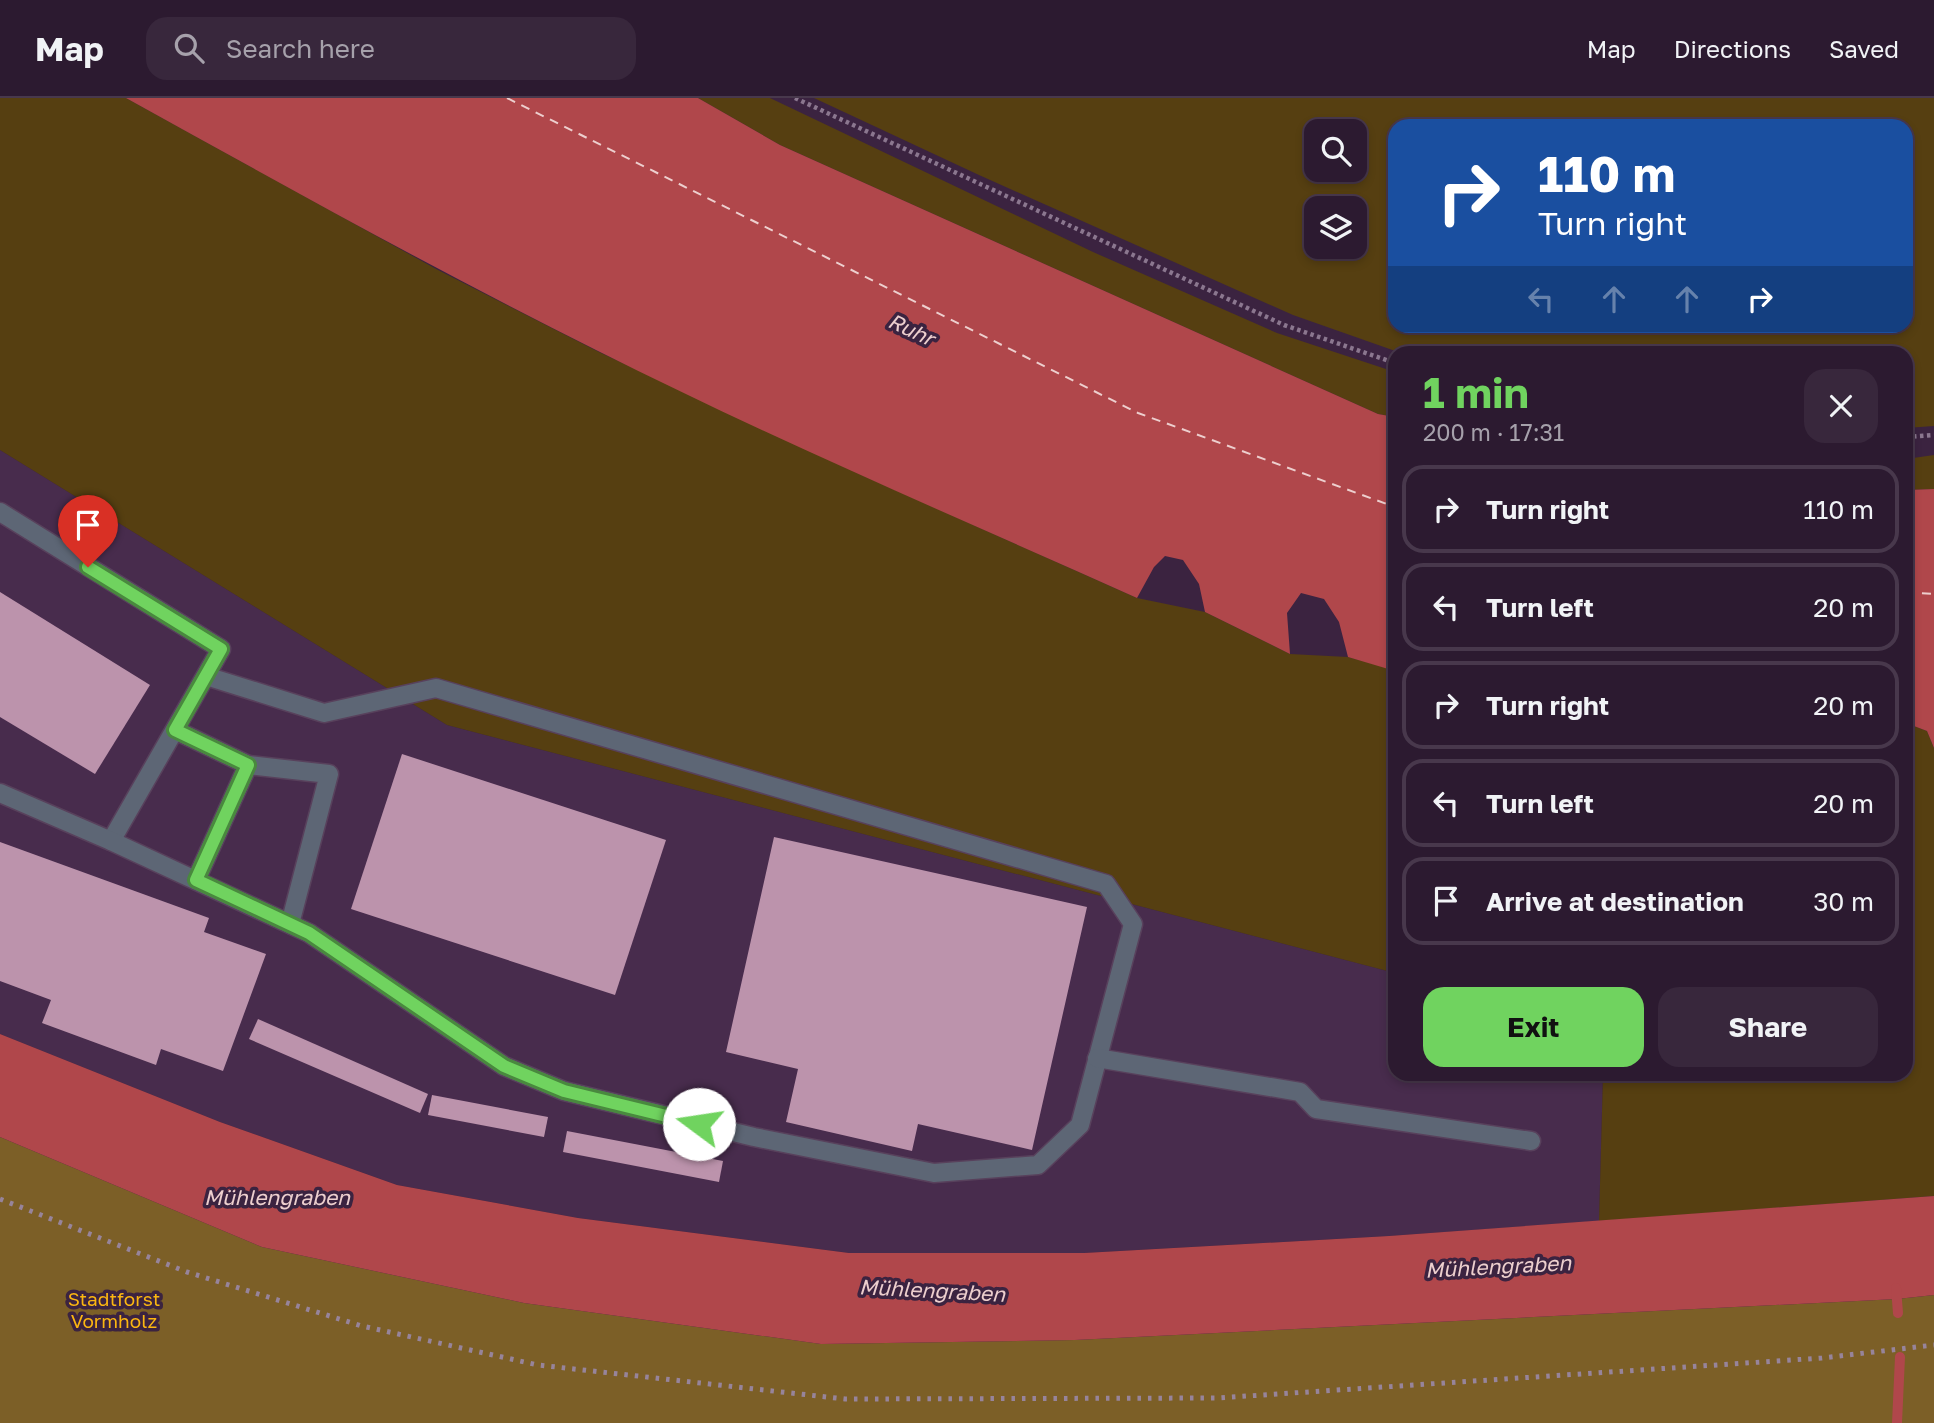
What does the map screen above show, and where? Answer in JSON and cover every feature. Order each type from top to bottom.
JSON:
[{"type":"lane","points":[[0,512],[221,649],[111,841]]},
{"type":"lane","points":[[0,793],[309,933],[504,1066],[564,1091],[754,1137],[934,1172],[1038,1165],[1080,1125],[1133,925],[1106,884],[436,688],[324,713],[206,676]]},
{"type":"lane","points":[[175,730],[248,765],[329,775],[290,924]]},
{"type":"lane","points":[[196,880],[248,765]]},
{"type":"lane","points":[[1097,1058],[1300,1092],[1316,1109],[1531,1141]]},
{"type":"path","points":[[795,98],[1284,325],[1388,361]]},
{"type":"path","points":[[1913,436],[1934,435]]},
{"type":"shaded area","points":[[0,98],[126,98],[438,270],[599,352],[857,473],[1137,598],[1205,612],[1290,654],[1348,657],[1388,668],[1388,971],[447,725],[0,450]]},
{"type":"shaded area","points":[[698,98],[770,98],[1093,252],[1277,333],[1388,370],[1388,416],[1378,414],[780,145]]},
{"type":"shaded area","points":[[814,98],[1934,98],[1934,426],[1913,428],[1913,346],[1388,346],[1388,348],[1293,315]]},
{"type":"shaded area","points":[[0,450],[447,725],[1388,971],[1388,1081],[1603,1081],[1599,1221],[1084,1253],[849,1253],[578,1218],[397,1185],[220,1122],[0,1034]]},
{"type":"shaded area","points":[[1934,455],[1934,489],[1913,490],[1913,458]]},
{"type":"shaded area","points":[[1913,726],[1927,731],[1934,748],[1934,1196],[1599,1221],[1603,1081],[1913,1081]]},
{"type":"green space","name":"Stadtforst Vormholz","points":[[0,1137],[262,1247],[524,1303],[821,1344],[1075,1340],[1934,1295],[1934,1423],[0,1423]]},
{"type":"water","name":"Ruhr","points":[[126,98],[698,98],[780,145],[1378,414],[1388,416],[1388,669],[1348,657],[1339,622],[1324,599],[1301,593],[1287,613],[1290,654],[1205,612],[1199,584],[1183,560],[1165,556],[1154,567],[1137,598],[730,415],[537,320],[360,227]]},
{"type":"water","points":[[1934,489],[1934,748],[1927,731],[1913,726],[1913,490]]},
{"type":"water","name":"Mühlengraben","points":[[0,1034],[220,1122],[397,1185],[578,1218],[849,1253],[1084,1253],[1389,1236],[1934,1196],[1934,1295],[1075,1340],[821,1344],[524,1303],[262,1247],[0,1137]]},
{"type":"building","points":[[0,592],[150,685],[95,774],[0,717]]},
{"type":"building","points":[[402,754],[666,840],[615,995],[351,909]]},
{"type":"building","points":[[774,837],[1087,907],[1032,1150],[918,1124],[912,1151],[786,1122],[798,1069],[726,1052]]},
{"type":"building","points":[[0,842],[209,918],[204,932],[266,954],[223,1071],[161,1049],[156,1065],[42,1023],[51,1000],[0,981]]},
{"type":"building","points":[[258,1019],[428,1094],[420,1113],[249,1039]]},
{"type":"building","points":[[432,1095],[548,1117],[544,1137],[428,1115]]},
{"type":"building","points":[[567,1131],[723,1161],[719,1182],[563,1152]]},
{"type":"waterway","points":[[1896,1288],[1898,1313]]},
{"type":"waterway","points":[[1897,1423],[1900,1357]]},
{"type":"ferry route","points":[[507,98],[1138,413],[1388,504]]},
{"type":"ferry route","points":[[1913,592],[1934,594]]},
{"type":"railway","points":[[0,1199],[187,1272],[362,1326],[538,1365],[845,1399],[1217,1398],[1822,1358],[1934,1345]]},
{"type":"route","points":[[88,567],[221,649],[175,730],[248,765],[196,880],[309,933],[504,1066],[564,1091],[699,1124]]}]
